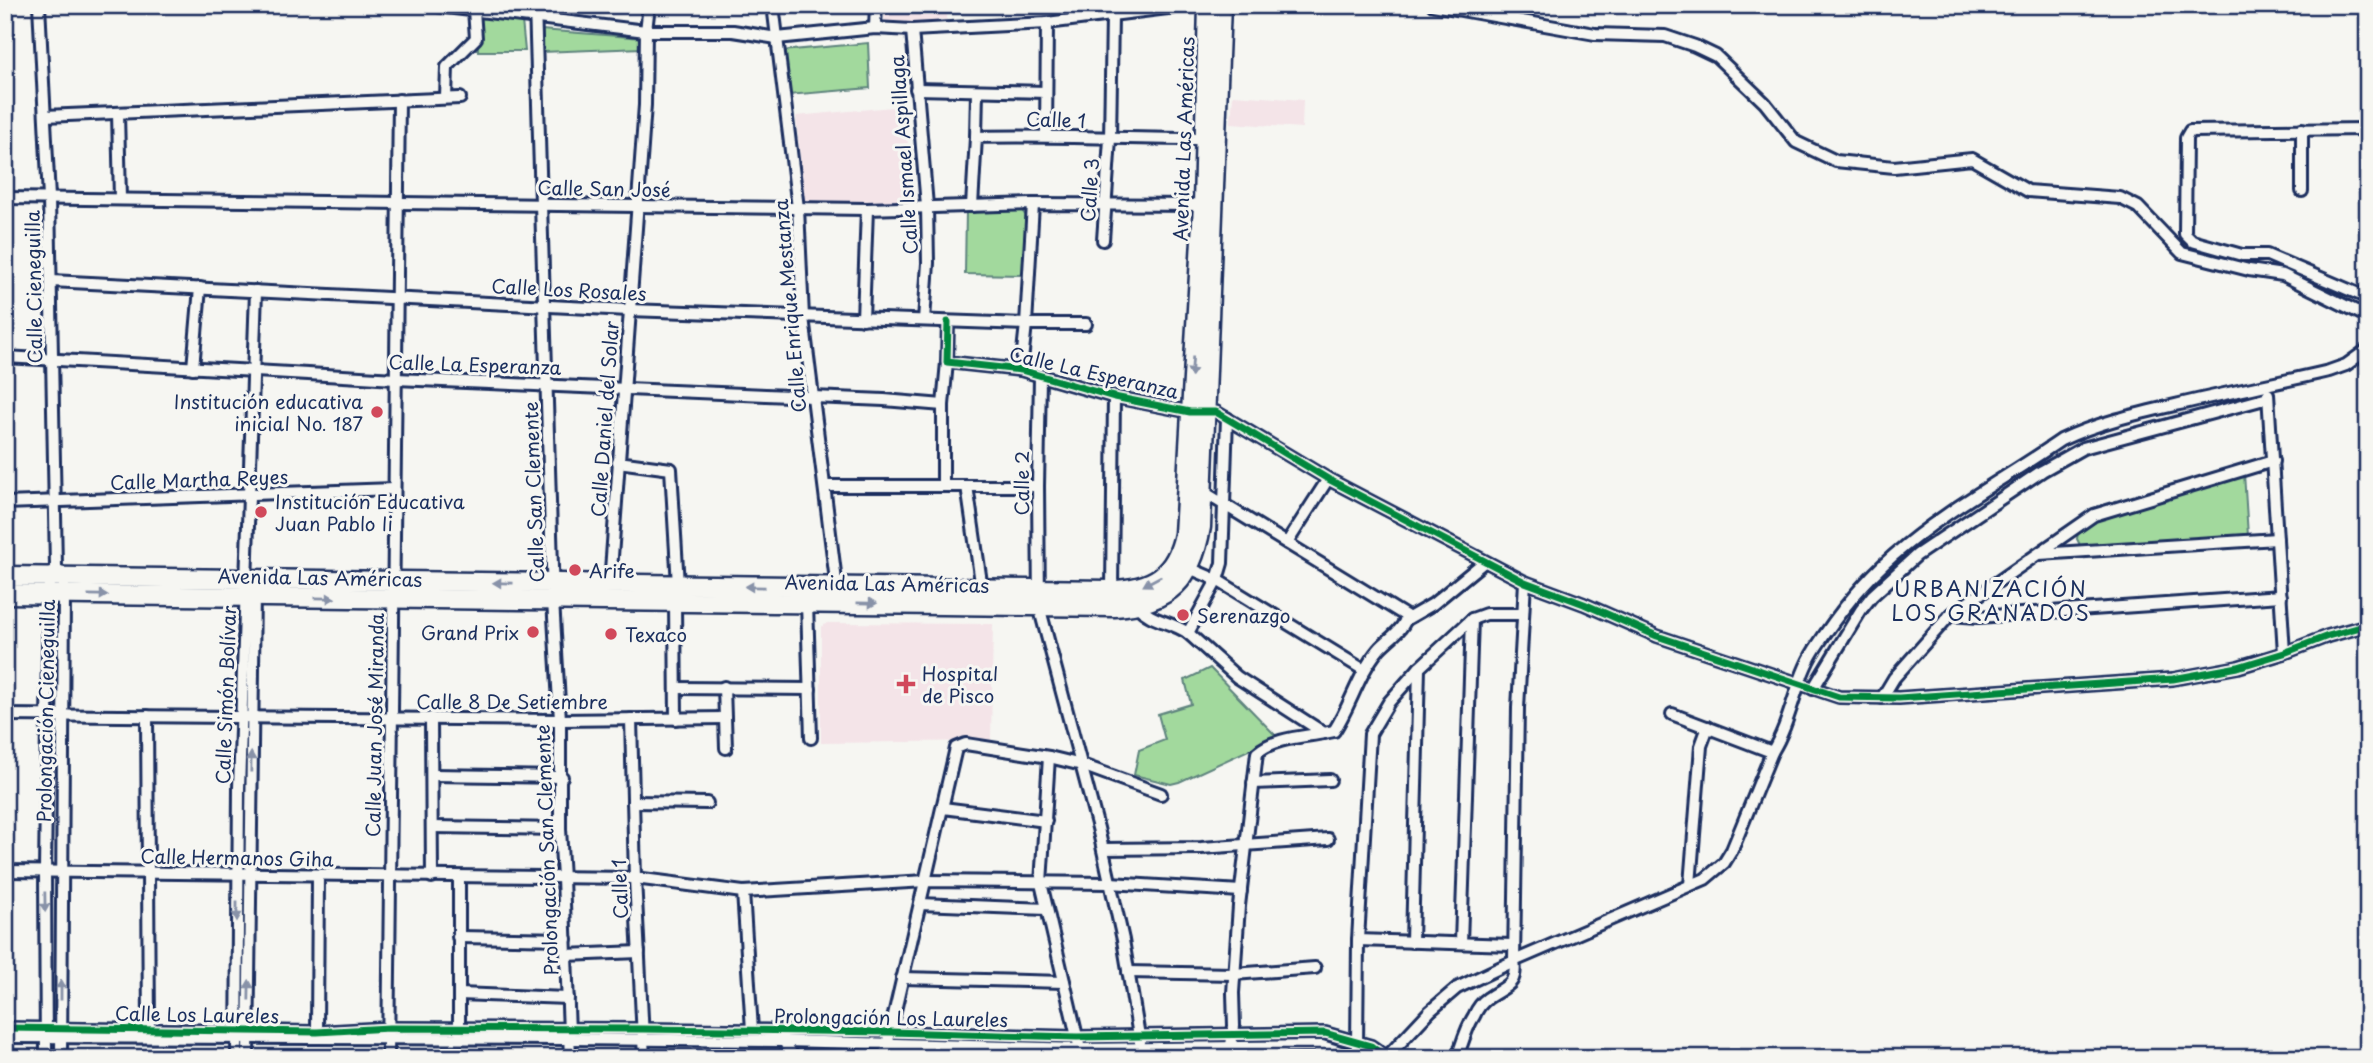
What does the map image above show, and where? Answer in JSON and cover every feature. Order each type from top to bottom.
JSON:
[{"type":"main road","name":"Avenida Las Américas","points":[[676,594],[807,602],[836,595],[982,589],[1115,607],[1136,605],[1164,595],[1181,580],[1194,559],[1199,536],[1202,491],[1197,412],[1208,5]]},
{"type":"main road","name":"Avenida Las Américas","points":[[5,576],[56,582],[250,588],[1039,598],[1132,589],[1154,582],[1169,569],[1179,552],[1185,522],[1214,217],[1222,5]]},
{"type":"main road","name":"Avenida Las Américas","points":[[5,594],[56,582]]},
{"type":"main road","name":"Avenida Las Américas","points":[[553,592],[610,584],[637,593]]},
{"type":"street","name":"Calle Cieneguilla","points":[[39,5],[51,281],[56,582]]},
{"type":"street","points":[[429,5],[535,11],[646,31],[733,31],[777,38],[875,28],[912,30],[1047,23],[1192,5]]},
{"type":"street","name":"Calle Daniel del Solar","points":[[610,584],[645,105],[649,5]]},
{"type":"street","name":"Calle Enrique Mestanza","points":[[773,5],[798,208],[803,317],[836,595]]},
{"type":"street","points":[[875,28],[876,5]]},
{"type":"street","points":[[1433,5],[1595,34],[1665,36],[1695,46],[1716,56],[1765,103],[1797,142],[1836,161],[1894,167],[1972,159],[2028,191],[2120,198],[2138,206],[2182,253],[2249,270],[2283,275],[2368,317]]},
{"type":"street","points":[[446,98],[447,67],[476,38],[469,9]]},
{"type":"street","name":"Calle San Clemente","points":[[535,11],[553,592]]},
{"type":"street","name":"Calle 3","points":[[1103,240],[1110,139],[1112,16]]},
{"type":"street","points":[[1046,135],[1047,23]]},
{"type":"street","name":"Calle Ismael Aspillaga","points":[[912,30],[927,206],[925,320]]},
{"type":"street","points":[[916,89],[1046,92]]},
{"type":"street","points":[[972,206],[977,92]]},
{"type":"street","points":[[45,116],[460,98]]},
{"type":"street","name":"Calle Juan José Miranda","points":[[388,1058],[399,100]]},
{"type":"street","points":[[118,113],[120,199]]},
{"type":"street","points":[[2302,129],[2302,191]]},
{"type":"street","points":[[2368,129],[2190,131],[2186,138],[2185,234],[2192,242],[2242,255],[2267,254],[2368,298]]},
{"type":"street","name":"Calle 1","points":[[976,137],[1046,135],[1110,139],[1204,139]]},
{"type":"street","name":"Calle San José","points":[[5,198],[867,209],[1032,204],[1203,205]]},
{"type":"street","points":[[1021,370],[1032,204]]},
{"type":"street","points":[[863,319],[867,209]]},
{"type":"street","name":"Calle Los Rosales","points":[[51,281],[629,310],[948,322],[1086,324]]},
{"type":"street","points":[[193,368],[200,288]]},
{"type":"street","name":"Calle Simón Bolívar","points":[[248,1058],[243,1035],[237,875],[246,718],[250,588],[249,495],[256,291]]},
{"type":"street","points":[[943,486],[943,405],[948,322]]},
{"type":"street","points":[[1386,1057],[1430,1011],[1457,988],[1705,879],[1724,863],[1780,739],[1813,652],[1837,617],[1892,556],[1934,524],[2061,440],[2105,422],[2329,371],[2346,365],[2368,349]]},
{"type":"street","name":"Calle La Esperanza","points":[[5,358],[943,405]]},
{"type":"street","name":"Calle La Esperanza","points":[[947,362],[1021,370],[1114,397],[1197,412],[1216,412],[1328,480],[1525,582],[1657,636],[1839,696],[1881,698],[2173,679],[2238,667],[2368,625]]},
{"type":"street","name":"Calle 2","points":[[1040,377],[1039,598],[1103,849],[1140,1043]]},
{"type":"street","points":[[2269,384],[2284,653]]},
{"type":"street","points":[[1112,590],[1114,397]]},
{"type":"street","points":[[1812,689],[1861,610],[1881,588],[1917,555],[2042,471],[2083,448],[2268,398]]},
{"type":"street","points":[[1188,633],[1217,580],[1222,563],[1227,418]]},
{"type":"street","points":[[1881,698],[1894,678],[1950,615],[2094,515],[2273,461]]},
{"type":"street","points":[[618,462],[671,469],[676,594],[676,719]]},
{"type":"street","points":[[1287,543],[1328,480]]},
{"type":"street","points":[[825,486],[1038,486]]},
{"type":"street","points":[[967,486],[982,589]]},
{"type":"street","name":"Calle Martha Reyes","points":[[5,503],[394,489]]},
{"type":"street","points":[[1202,491],[1407,619]]},
{"type":"street","points":[[2070,531],[2080,552]]},
{"type":"street","points":[[2038,554],[2277,539]]},
{"type":"street","points":[[1231,1047],[1241,891],[1257,753],[1265,746],[1329,734],[1337,727],[1364,670],[1378,651],[1407,619],[1433,604],[1484,562]]},
{"type":"street","points":[[1189,568],[1217,580],[1364,670]]},
{"type":"street","name":"Prolongación Cieneguilla","points":[[46,1058],[48,715],[56,582]]},
{"type":"street","name":"Prolongación Cieneguilla","points":[[56,582],[63,716],[61,1058]]},
{"type":"street","points":[[1457,1058],[1473,1017],[1485,1000],[1509,985],[1516,972],[1513,945],[1521,614],[1525,582]]},
{"type":"street","name":"Prolongación San Clemente","points":[[553,592],[562,777],[560,829],[569,1058]]},
{"type":"street","points":[[1950,615],[1978,617],[2281,596]]},
{"type":"street","points":[[807,602],[811,738]]},
{"type":"street","points":[[1136,605],[1150,618],[1169,623],[1188,633],[1237,677],[1324,733]]},
{"type":"street","points":[[1358,1057],[1358,940],[1370,734],[1389,702],[1419,668],[1472,619],[1486,614],[1521,614]]},
{"type":"street","points":[[1461,943],[1472,619]]},
{"type":"street","points":[[1412,942],[1419,668]]},
{"type":"street","points":[[723,687],[726,748]]},
{"type":"street","points":[[676,688],[810,689]]},
{"type":"street","points":[[1672,714],[1772,752]]},
{"type":"street","name":"Calle 8 De Setiembre","points":[[5,715],[560,720],[725,718]]},
{"type":"street","points":[[147,716],[149,1030]]},
{"type":"street","name":"Calle Simón Bolívar","points":[[237,1058],[243,1035],[250,875],[246,718]]},
{"type":"street","points":[[431,718],[432,877]]},
{"type":"street","name":"Calle 1","points":[[631,719],[644,1058]]},
{"type":"street","points":[[1690,885],[1701,746],[1708,727]]},
{"type":"street","points":[[884,1058],[958,746],[966,744],[1049,757],[1082,765],[1161,794]]},
{"type":"street","points":[[1049,757],[1041,883],[1080,1048]]},
{"type":"street","points":[[432,775],[562,777]]},
{"type":"street","points":[[1253,783],[1330,780]]},
{"type":"street","points":[[633,802],[707,803]]},
{"type":"street","points":[[943,808],[1046,821]]},
{"type":"street","points":[[432,827],[560,829]]},
{"type":"street","points":[[1103,849],[1201,848],[1328,839]]},
{"type":"street","name":"Calle Hermanos Giha","points":[[5,871],[635,878],[743,892],[926,881],[1110,883],[1241,891]]},
{"type":"street","points":[[317,1032],[318,876]]},
{"type":"street","points":[[459,877],[459,1030]]},
{"type":"street","points":[[743,892],[752,1030]]},
{"type":"street","points":[[920,904],[1047,909]]},
{"type":"street","points":[[458,937],[566,939]]},
{"type":"street","points":[[1358,940],[1513,945]]},
{"type":"street","points":[[566,955],[639,952]]},
{"type":"street","points":[[1128,972],[1234,974],[1315,968]]},
{"type":"street","points":[[902,978],[1064,982]]},
{"type":"street","points":[[459,994],[568,998]]},
{"type":"street","name":"Calle Los Laureles","points":[[5,1028],[47,1032],[243,1035],[569,1034]]},
{"type":"street","name":"Calle Los Laureles","points":[[61,1032],[149,1030],[243,1035],[317,1032],[388,1034]]},
{"type":"street","name":"Prolongación Los Laureles","points":[[388,1034],[459,1030],[569,1034],[778,1030],[1080,1048],[1140,1043],[1231,1047],[1358,1057]]},
{"type":"street","points":[[778,1030],[794,1058]]},
{"type":"street","name":"Calle Los Laureles","points":[[5,1037],[47,1032]]},
{"type":"street","points":[[1320,1052],[1325,1033]]},
{"type":"street","name":"Prolongación Los Laureles","points":[[1231,1047],[1325,1033],[1357,1041],[1376,1049],[1386,1057]]},
{"type":"street","name":"Prolongación Los Laureles","points":[[643,1034],[784,1041],[888,1038]]},
{"type":"shaded area","points":[[885,5],[947,5],[947,20],[938,19],[937,27],[884,26]]},
{"type":"shaded area","points":[[1233,95],[1303,100],[1302,128],[1231,123]]},
{"type":"shaded area","points":[[903,106],[916,203],[804,202],[796,116]]},
{"type":"shaded area","name":"Hospital de Pisco","points":[[827,623],[993,624],[991,741],[821,743],[821,627]]},
{"type":"green space","points":[[477,17],[522,21],[525,51],[478,51]]},
{"type":"green space","points":[[541,30],[643,38],[642,48],[542,52]]},
{"type":"green space","points":[[868,43],[870,88],[788,95],[782,51]]},
{"type":"green space","points":[[966,210],[1022,211],[1026,216],[1023,275],[965,274]]},
{"type":"green space","points":[[2244,473],[2248,536],[2086,547],[2080,545],[2077,539],[2078,532],[2092,522]]},
{"type":"green space","points":[[1210,668],[1277,737],[1179,782],[1171,784],[1134,775],[1139,750],[1165,740],[1158,714],[1191,704],[1185,680]]},
{"type":"cycle path","points":[[948,322],[947,362],[1021,370],[1114,397],[1190,412],[1216,412],[1328,479],[1525,582],[1657,636],[1839,697],[1899,698],[2173,679],[2238,667],[2368,625]]},
{"type":"cycle path","points":[[5,1028],[317,1032],[389,1028],[643,1029],[1077,1037],[1325,1033],[1371,1046],[1386,1058]]},
{"type":"place","name":"Institución educativa inicial No. 187","points":[[377,412]]},
{"type":"place","name":"Institución Educativa Juan Pablo Ii","points":[[261,512]]},
{"type":"place","name":"Arife","points":[[575,570]]},
{"type":"place","name":"Serenazgo","points":[[1183,615]]},
{"type":"place","name":"Grand Prix","points":[[533,632]]},
{"type":"place","name":"Texaco","points":[[611,634]]},
{"type":"place","name":"Hospital de Pisco","points":[[906,684]]},
{"type":"district","name":"URBANIZACIÓN LOS GRANADOS","points":[[1991,600]]}]
